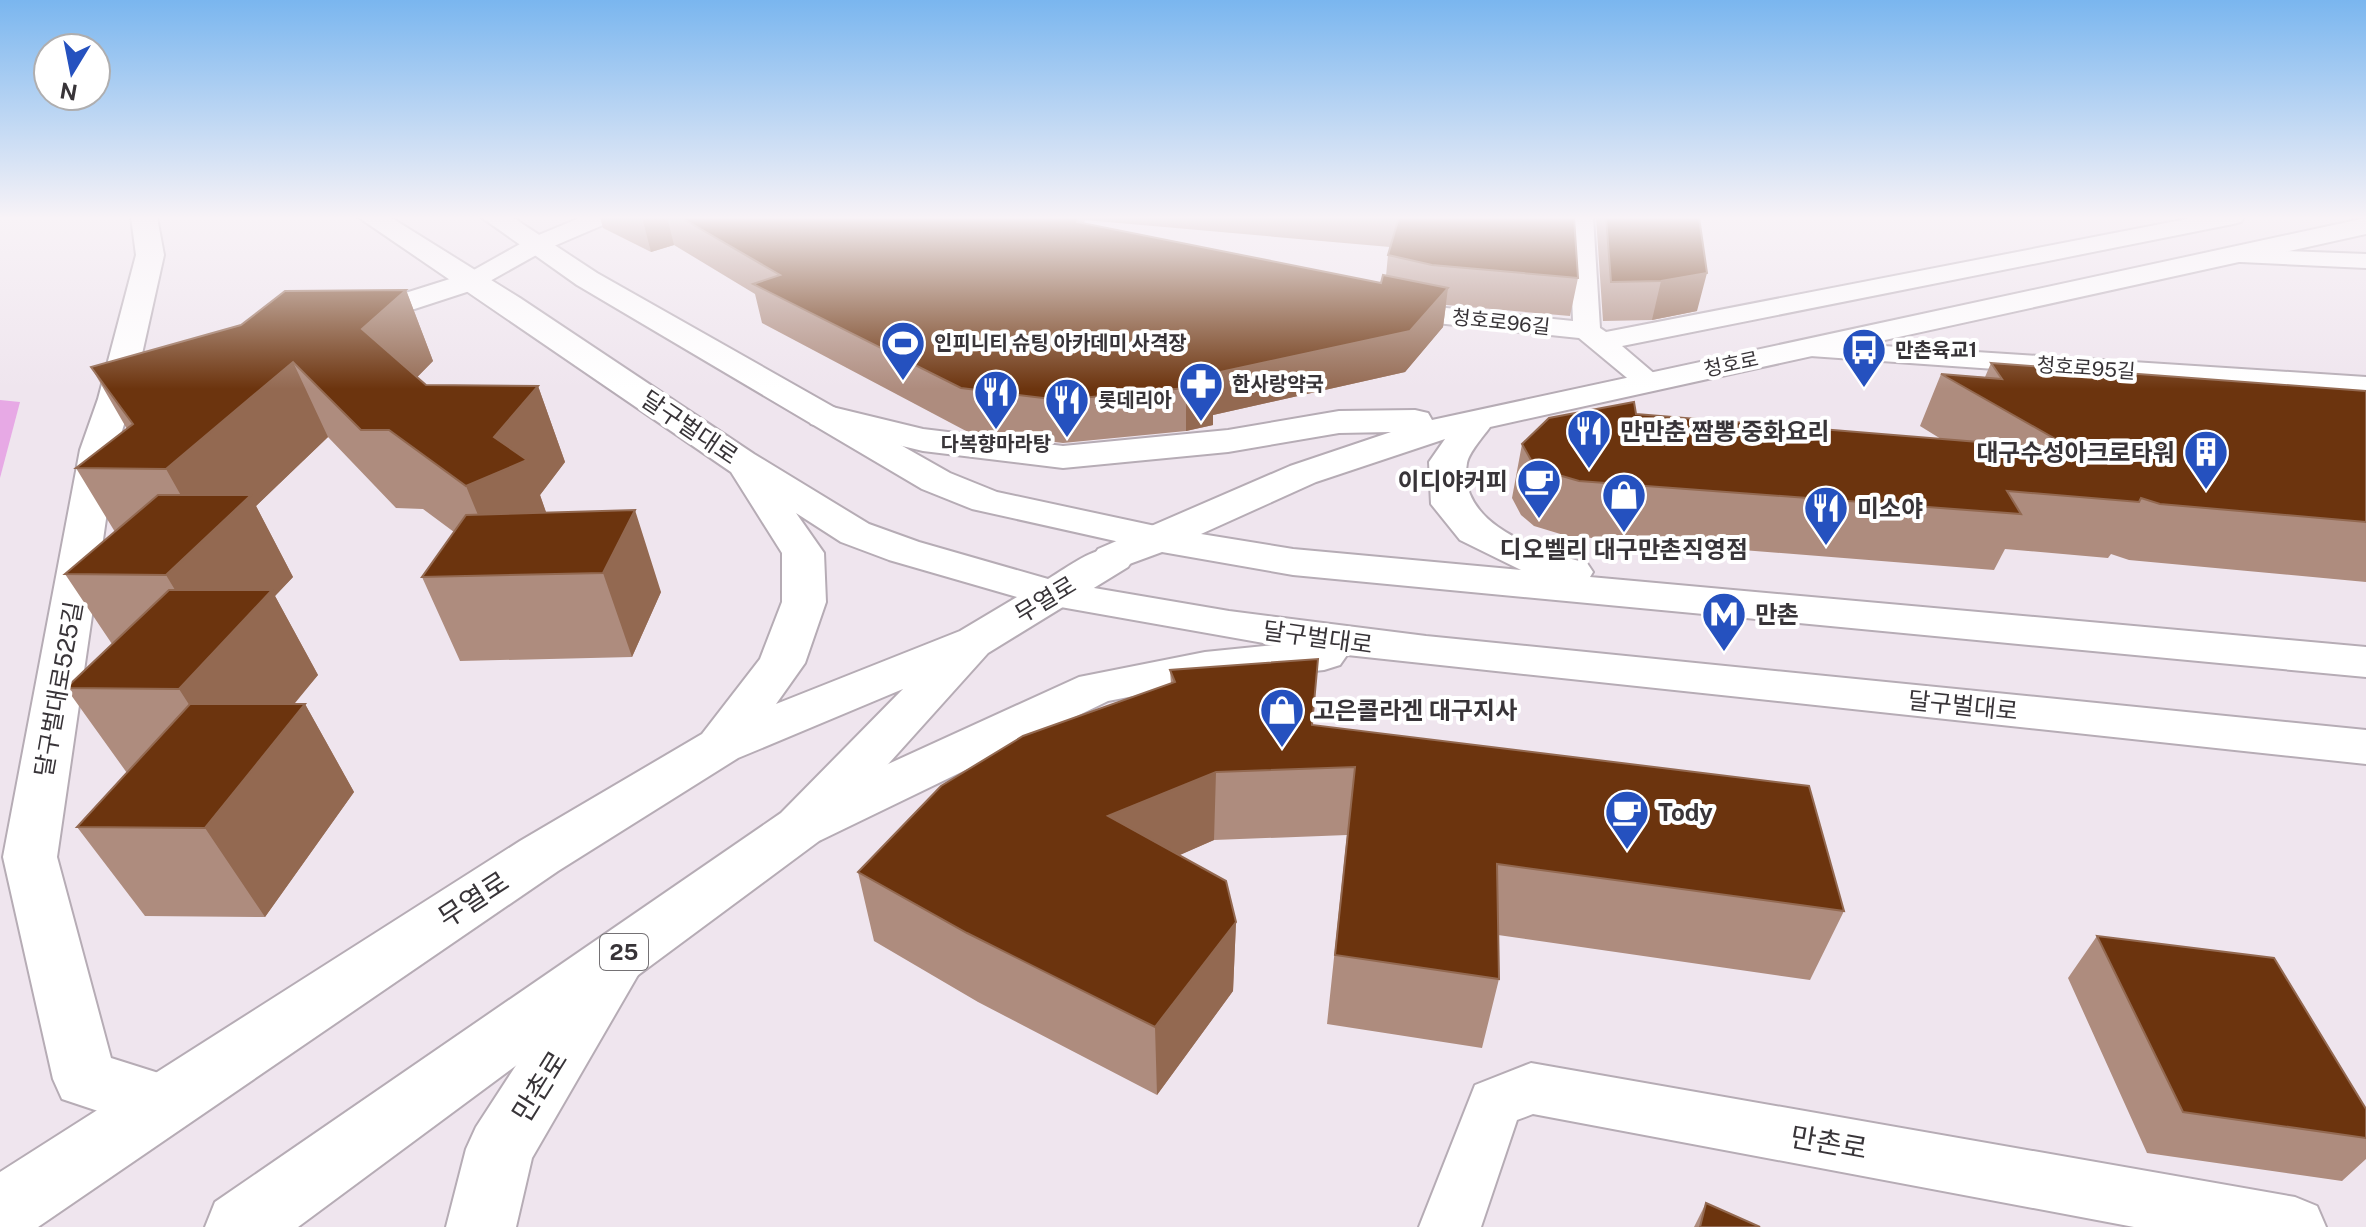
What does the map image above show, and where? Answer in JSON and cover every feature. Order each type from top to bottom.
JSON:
[{"type":"main road","name":"달구벌대로525길","points":[[147,274],[129,394],[98,450],[30,857],[85,1079],[164,1103]]},
{"type":"main road","name":"달구벌대로","points":[[461,274],[741,462],[855,533],[904,551],[1053,594],[1229,625],[1426,651],[2366,747]]},
{"type":"main road","points":[[580,274],[936,481],[986,501],[1160,539],[1293,562],[2366,662]]},
{"type":"main road","name":"청호로","points":[[1113,558],[1160,539],[1211,512],[1303,474],[1378,447],[1477,419],[2146,274]]},
{"type":"main road","points":[[328,328],[472,281]]},
{"type":"main road","points":[[824,416],[923,440],[1063,457],[1228,441],[1339,422],[1477,419]]},
{"type":"main road","points":[[1477,419],[1448,462],[1451,504],[1474,531],[1543,565],[1687,599]]},
{"type":"main road","points":[[720,746],[782,663],[804,602],[803,553],[741,462]]},
{"type":"main road","name":"무열로","points":[[0,1212],[539,856],[720,746],[976,641],[1113,558]]},
{"type":"main road","name":"무열로","points":[[240,1227],[800,827],[976,641]]},
{"type":"main road","points":[[800,827],[1096,688],[1205,667],[1334,654],[1426,651]]},
{"type":"main road","name":"만촌로","points":[[481,1227],[500,1149],[620,954]]},
{"type":"street","points":[[472,281],[484,274]]},
{"type":"street","points":[[1587,274],[1593,336],[1648,381]]},
{"type":"street","name":"청호로96길","points":[[1366,301],[1427,314],[1593,336],[1926,274]]},
{"type":"street","name":"청호로95길","points":[[1806,349],[2366,386]]},
{"type":"street","name":"만촌로","points":[[1450,1227],[1495,1103],[1531,1088],[2295,1227]]},
{"type":"shaded area","points":[[0,400],[20,402],[0,478]]},
{"type":"building","points":[[1337,274],[1381,283],[1383,275],[1448,288],[1410,331],[1206,375],[1214,383],[1060,400],[961,388],[753,284],[780,275]]},
{"type":"building","points":[[1536,274],[1578,274],[1578,278]]},
{"type":"building","points":[[1610,274],[1700,274],[1661,281],[1611,282]]},
{"type":"building","points":[[406,290],[362,329],[426,385],[538,386],[494,437],[527,460],[466,486],[389,430],[361,430],[293,362],[166,469],[76,468],[133,424],[91,367],[241,325],[285,291]]},
{"type":"building","points":[[1991,363],[2366,391],[2366,522],[2160,504],[2141,498],[2139,502],[2007,491],[2021,514],[1579,481],[1545,471],[1531,460],[1522,444],[1549,418],[1634,402],[1636,414],[2003,444],[2009,447],[2007,444],[2073,449],[1941,374],[2002,379]]},
{"type":"building","points":[[158,495],[251,495],[166,575],[65,574]]},
{"type":"building","points":[[635,510],[603,573],[422,577],[466,515]]},
{"type":"building","points":[[169,590],[272,590],[179,689],[66,688]]},
{"type":"building","points":[[1318,659],[1312,725],[1809,786],[1844,911],[1497,864],[1499,979],[1335,955],[1355,767],[1216,772],[1108,816],[1226,881],[1236,922],[1155,1027],[967,933],[858,872],[941,786],[1023,736],[1175,682],[1170,670]]},
{"type":"building","points":[[190,704],[305,704],[205,828],[77,827]]},
{"type":"building","points":[[2097,936],[2274,958],[2366,1109],[2366,1138],[2183,1112]]},
{"type":"building","points":[[1706,1203],[1760,1227],[1700,1227]]},
{"type":"place","name":"인피니티 슈팅 아카데미 사격장","points":[[903,382]]},
{"type":"place","name":"만촌육교1","points":[[1864,389]]},
{"type":"place","name":"한사랑약국","points":[[1201,423]]},
{"type":"place","name":"다복향마라탕","points":[[996,431]]},
{"type":"place","name":"롯데리아","points":[[1067,439]]},
{"type":"place","name":"만만춘 짬뽕 중화요리","points":[[1589,470]]},
{"type":"place","name":"대구수성아크로타워","points":[[2206,491]]},
{"type":"place","name":"이디야커피","points":[[1539,520]]},
{"type":"place","name":"디오벨리 대구만촌직영점","points":[[1624,534]]},
{"type":"place","name":"미소야","points":[[1826,547]]},
{"type":"place","name":"만촌","points":[[1724,653]]},
{"type":"place","name":"고은콜라겐 대구지사","points":[[1282,749]]},
{"type":"place","name":"Tody","points":[[1627,851]]}]
